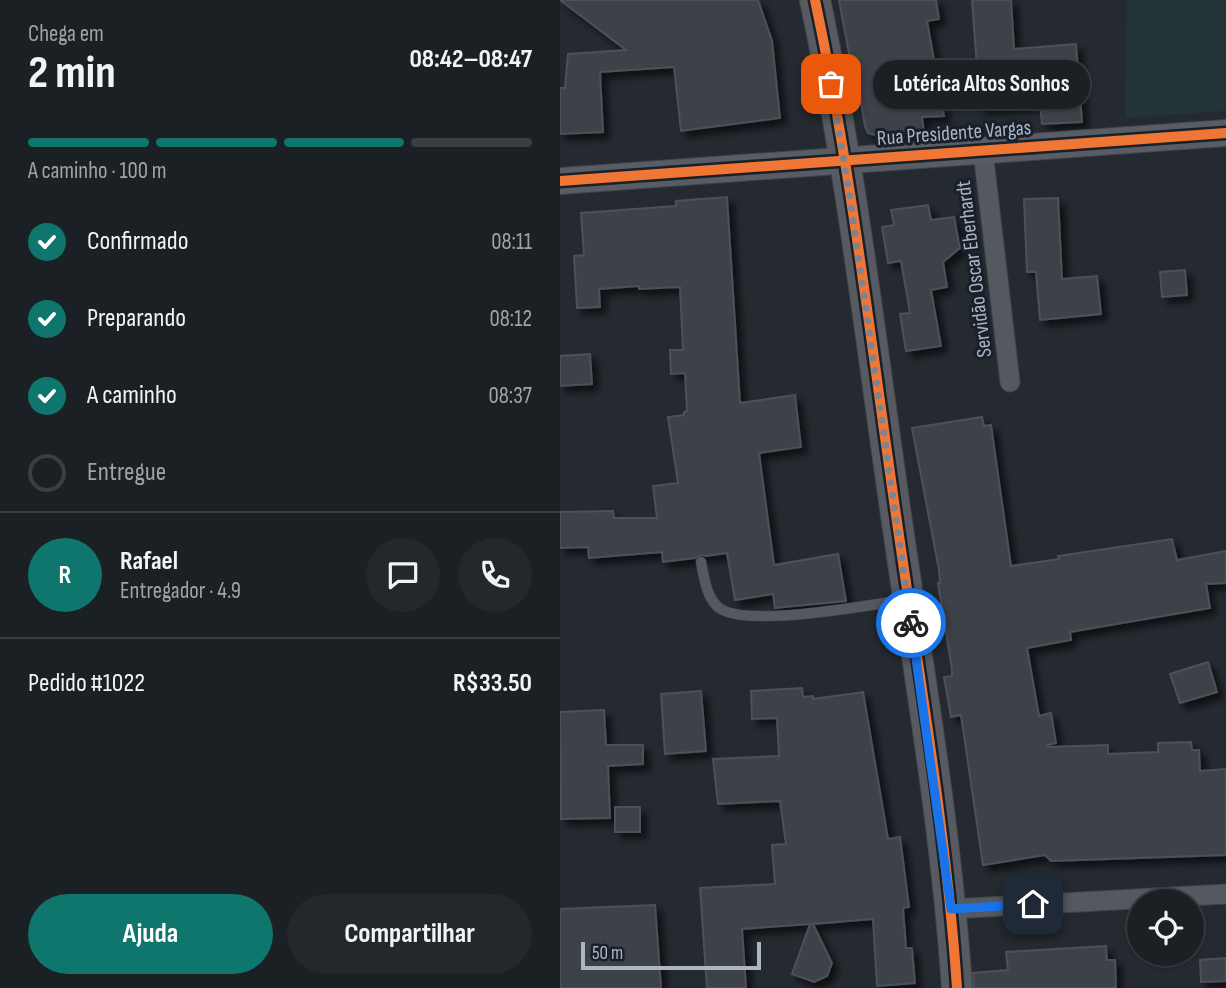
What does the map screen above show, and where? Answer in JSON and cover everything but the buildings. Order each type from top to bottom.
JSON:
[{"type":"main road","points":[[815,0],[844,160],[908,600],[951,909],[957,988]]},
{"type":"street","name":"Rua Presidente Vargas","points":[[560,181],[1226,133]]},
{"type":"street","name":"Servidão Oscar Eberhardt","points":[[984,151],[1010,382]]},
{"type":"street","points":[[951,909],[1226,894]]},
{"type":"lane","points":[[701,562],[709,596],[719,608],[733,614],[774,616],[908,600]]},
{"type":"shaded area","points":[[1127,0],[1226,0],[1226,111],[1125,118]]},
{"type":"cycle path","points":[[815,0],[849,187],[930,744],[946,866],[957,988]]},
{"type":"cycle path","points":[[560,181],[1226,133]]},
{"type":"way so far","points":[[831,84],[911,623]]},
{"type":"place","name":"Lotérica Altos Sonhos","points":[[831,84]]},
{"type":"route","points":[[911,623],[951,909],[1033,904]]}]
